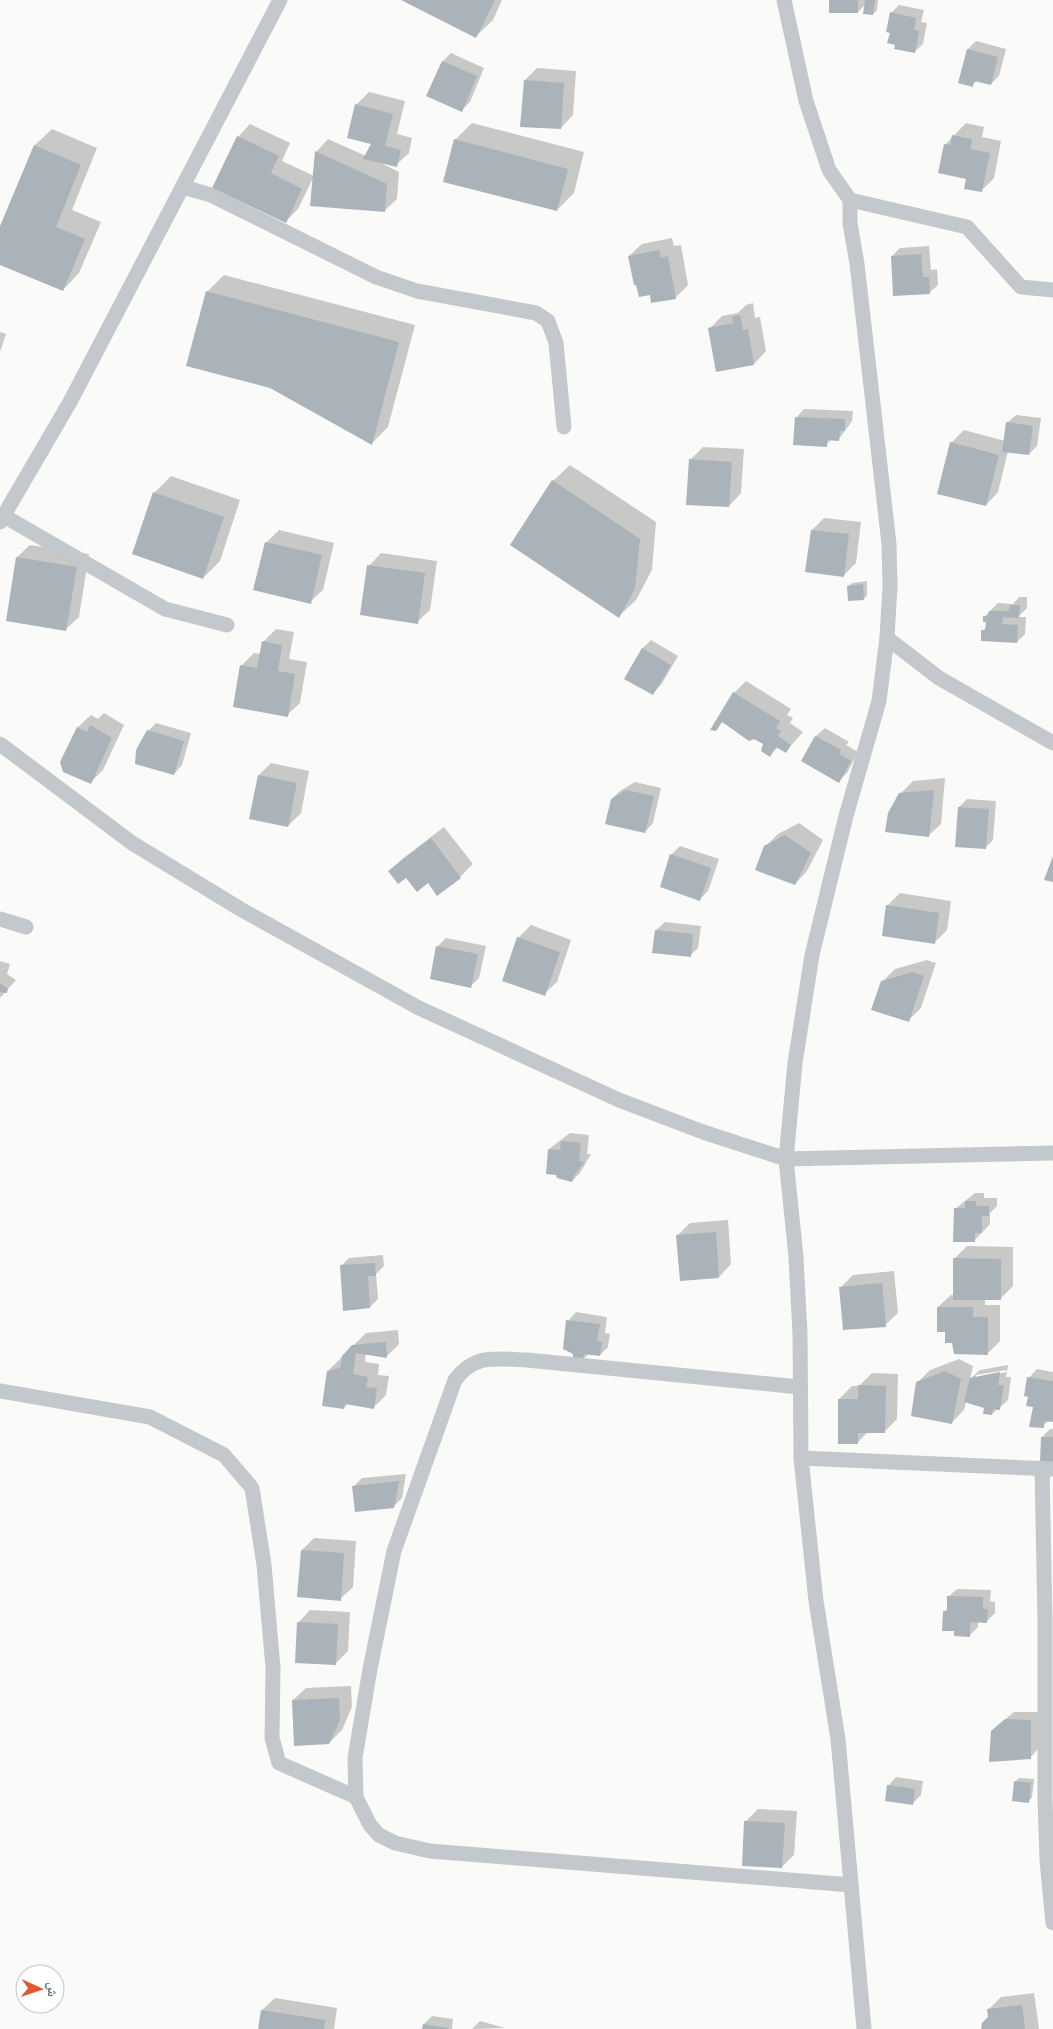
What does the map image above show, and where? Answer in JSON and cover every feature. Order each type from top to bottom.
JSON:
[{"type":"street","points":[[227,624],[165,608],[2,519],[70,402],[280,0]]},
{"type":"street","points":[[784,0],[806,101],[829,170],[850,200],[850,223],[860,292],[889,544],[890,586],[887,638],[878,701],[842,834],[812,956],[795,1063],[786,1159],[796,1257],[800,1334],[801,1458],[816,1601],[838,1739],[864,2029]]},
{"type":"street","points":[[183,187],[211,195],[376,277],[417,291],[536,313],[548,321],[556,343],[564,427]]},
{"type":"street","points":[[850,200],[967,227],[1021,286],[1053,290]]},
{"type":"street","points":[[887,638],[939,678],[1053,743]]},
{"type":"street","points":[[0,744],[132,843],[242,910],[419,1008],[619,1100],[703,1132],[786,1159],[1053,1153]]},
{"type":"street","points":[[0,919],[26,927]]},
{"type":"street","points":[[800,1388],[526,1360],[490,1358],[474,1361],[464,1368],[452,1388],[394,1551],[370,1669],[355,1758],[356,1797],[370,1825],[378,1834],[396,1843],[430,1851],[851,1885]]},
{"type":"street","points":[[0,1391],[150,1417],[224,1455],[252,1488],[264,1565],[273,1668],[272,1738],[279,1764],[356,1797]]},
{"type":"street","points":[[801,1458],[1047,1469],[1049,1624],[1045,1798],[1047,1860],[1053,1923]]},
{"type":"building","points":[[401,0],[495,0],[476,38]]},
{"type":"building","points":[[829,0],[858,0],[858,13],[829,13]]},
{"type":"building","points":[[865,0],[875,0],[873,15],[863,14]]},
{"type":"building","points":[[890,12],[916,18],[914,30],[919,31],[915,53],[894,49],[895,45],[887,43],[890,33],[886,32]]},
{"type":"building","points":[[967,49],[998,57],[991,85],[974,81],[973,87],[958,83]]},
{"type":"building","points":[[442,61],[477,76],[462,112],[426,96]]},
{"type":"building","points":[[524,80],[564,83],[561,129],[520,127]]},
{"type":"building","points":[[355,104],[393,114],[385,146],[401,150],[397,167],[363,159],[371,144],[347,138]]},
{"type":"building","points":[[952,135],[972,139],[970,149],[990,153],[982,192],[964,189],[966,179],[938,173],[944,144],[950,145]]},
{"type":"building","points":[[237,136],[279,156],[271,173],[302,189],[286,223],[212,188]]},
{"type":"building","points":[[454,139],[568,169],[557,211],[443,182]]},
{"type":"building","points":[[34,145],[81,165],[56,227],[85,239],[63,291],[0,265],[0,226]]},
{"type":"building","points":[[315,151],[387,184],[385,212],[310,206]]},
{"type":"building","points":[[659,250],[661,258],[668,256],[676,299],[651,303],[650,295],[639,297],[636,285],[634,285],[628,256]]},
{"type":"building","points":[[921,254],[923,277],[929,277],[930,294],[893,296],[891,256]]},
{"type":"building","points":[[206,291],[399,342],[372,445],[270,388],[186,366]]},
{"type":"building","points":[[740,315],[743,330],[748,329],[754,365],[716,372],[708,328],[733,323],[732,317]]},
{"type":"building","points":[[795,417],[845,419],[845,431],[840,431],[839,441],[827,440],[827,447],[793,445]]},
{"type":"building","points":[[1006,422],[1033,426],[1029,455],[1002,452]]},
{"type":"building","points":[[950,442],[999,455],[986,506],[937,494]]},
{"type":"building","points":[[689,459],[732,462],[729,507],[686,505]]},
{"type":"building","points":[[552,480],[640,539],[635,588],[619,618],[510,545]]},
{"type":"building","points":[[153,492],[224,517],[203,579],[132,554]]},
{"type":"building","points":[[811,530],[849,534],[844,577],[805,572]]},
{"type":"building","points":[[265,542],[322,555],[311,604],[253,590]]},
{"type":"building","points":[[16,557],[77,567],[66,631],[6,621]]},
{"type":"building","points":[[367,565],[425,573],[418,624],[360,615]]},
{"type":"building","points":[[863,584],[864,600],[848,601],[847,586]]},
{"type":"building","points":[[1010,605],[1020,605],[1019,618],[1003,617],[1002,624],[1018,625],[1017,643],[981,641],[981,630],[985,630],[986,622],[983,622],[983,616],[988,616],[989,611],[1009,611]]},
{"type":"building","points":[[262,641],[282,645],[278,671],[295,674],[288,717],[233,707],[240,665],[257,668]]},
{"type":"building","points":[[642,648],[671,665],[653,695],[624,679]]},
{"type":"building","points":[[733,692],[780,721],[776,728],[781,731],[778,736],[791,745],[786,753],[776,747],[770,757],[761,751],[763,744],[754,739],[749,741],[722,722],[716,731],[710,730]]},
{"type":"building","points":[[90,725],[112,738],[91,784],[63,772],[60,762],[77,727],[87,732]]},
{"type":"building","points":[[147,730],[184,741],[174,775],[135,764],[136,750]]},
{"type":"building","points":[[815,736],[841,750],[839,754],[851,761],[839,783],[801,761]]},
{"type":"building","points":[[258,775],[297,783],[288,827],[249,819]]},
{"type":"building","points":[[626,790],[654,796],[645,833],[605,824],[611,799]]},
{"type":"building","points":[[934,790],[929,837],[885,832],[888,813],[899,793]]},
{"type":"building","points":[[958,807],[989,809],[986,849],[955,847]]},
{"type":"building","points":[[785,835],[811,853],[795,885],[755,870],[764,846]]},
{"type":"building","points":[[431,838],[461,878],[437,896],[428,883],[417,892],[406,878],[398,884],[388,871]]},
{"type":"building","points":[[670,854],[711,868],[700,901],[660,887]]},
{"type":"building","points":[[1053,856],[1053,882],[1044,880]]},
{"type":"building","points":[[886,905],[939,913],[935,944],[882,936]]},
{"type":"building","points":[[655,930],[693,934],[691,957],[652,953]]},
{"type":"building","points":[[517,937],[560,952],[545,996],[502,981]]},
{"type":"building","points":[[436,946],[478,954],[471,988],[430,979]]},
{"type":"building","points":[[913,972],[924,976],[909,1022],[871,1010],[881,981]]},
{"type":"building","points":[[0,983],[8,989],[7,993],[0,992]]},
{"type":"building","points":[[561,1141],[581,1143],[579,1161],[584,1162],[572,1182],[557,1178],[556,1175],[546,1174],[548,1149],[560,1150]]},
{"type":"building","points":[[965,1201],[976,1201],[976,1206],[989,1206],[989,1216],[982,1216],[982,1233],[975,1233],[975,1242],[953,1242],[954,1208],[965,1208]]},
{"type":"building","points":[[716,1232],[719,1278],[680,1281],[676,1235]]},
{"type":"building","points":[[953,1258],[1001,1259],[1001,1300],[953,1300]]},
{"type":"building","points":[[375,1263],[376,1276],[368,1276],[370,1308],[343,1311],[340,1265]]},
{"type":"building","points":[[882,1283],[886,1327],[843,1330],[839,1287]]},
{"type":"building","points":[[937,1307],[973,1307],[973,1317],[988,1317],[988,1355],[954,1354],[952,1343],[945,1343],[945,1332],[937,1332]]},
{"type":"building","points":[[566,1320],[600,1324],[597,1341],[602,1342],[600,1356],[584,1354],[583,1361],[573,1359],[573,1354],[563,1349]]},
{"type":"building","points":[[386,1342],[387,1358],[356,1353],[353,1374],[368,1377],[366,1387],[377,1388],[374,1409],[345,1404],[344,1409],[322,1406],[327,1371],[340,1368],[342,1356],[352,1345]]},
{"type":"building","points":[[945,1371],[961,1379],[952,1424],[911,1416],[916,1382]]},
{"type":"building","points":[[1000,1372],[998,1385],[1004,1385],[1000,1410],[993,1409],[992,1415],[983,1414],[984,1408],[964,1402],[970,1378]]},
{"type":"building","points":[[1027,1377],[1053,1381],[1053,1422],[1044,1421],[1044,1428],[1029,1427],[1033,1407],[1026,1406],[1028,1397],[1024,1396]]},
{"type":"building","points":[[858,1385],[886,1386],[885,1433],[858,1433],[858,1444],[838,1444],[838,1399],[858,1399]]},
{"type":"building","points":[[1041,1437],[1053,1437],[1053,1464],[1040,1463]]},
{"type":"building","points":[[399,1481],[394,1508],[355,1512],[352,1486]]},
{"type":"building","points":[[301,1550],[344,1553],[341,1601],[297,1597]]},
{"type":"building","points":[[947,1596],[983,1597],[983,1609],[988,1609],[987,1623],[970,1622],[970,1637],[954,1636],[954,1631],[942,1631],[943,1611],[947,1611]]},
{"type":"building","points":[[297,1622],[338,1624],[336,1665],[295,1663]]},
{"type":"building","points":[[339,1698],[340,1720],[329,1744],[294,1746],[292,1700]]},
{"type":"building","points":[[1005,1719],[1031,1720],[1031,1759],[989,1762],[991,1731]]},
{"type":"building","points":[[1014,1781],[1031,1783],[1029,1803],[1012,1801]]},
{"type":"building","points":[[887,1785],[915,1789],[913,1805],[885,1801]]},
{"type":"building","points":[[744,1821],[785,1823],[782,1868],[742,1866]]},
{"type":"building","points":[[1022,2005],[1025,2029],[981,2029],[982,2023],[988,2017],[987,2009]]},
{"type":"building","points":[[261,2010],[325,2020],[324,2029],[258,2029]]},
{"type":"building","points":[[423,2024],[448,2028],[448,2029],[422,2029]]}]
